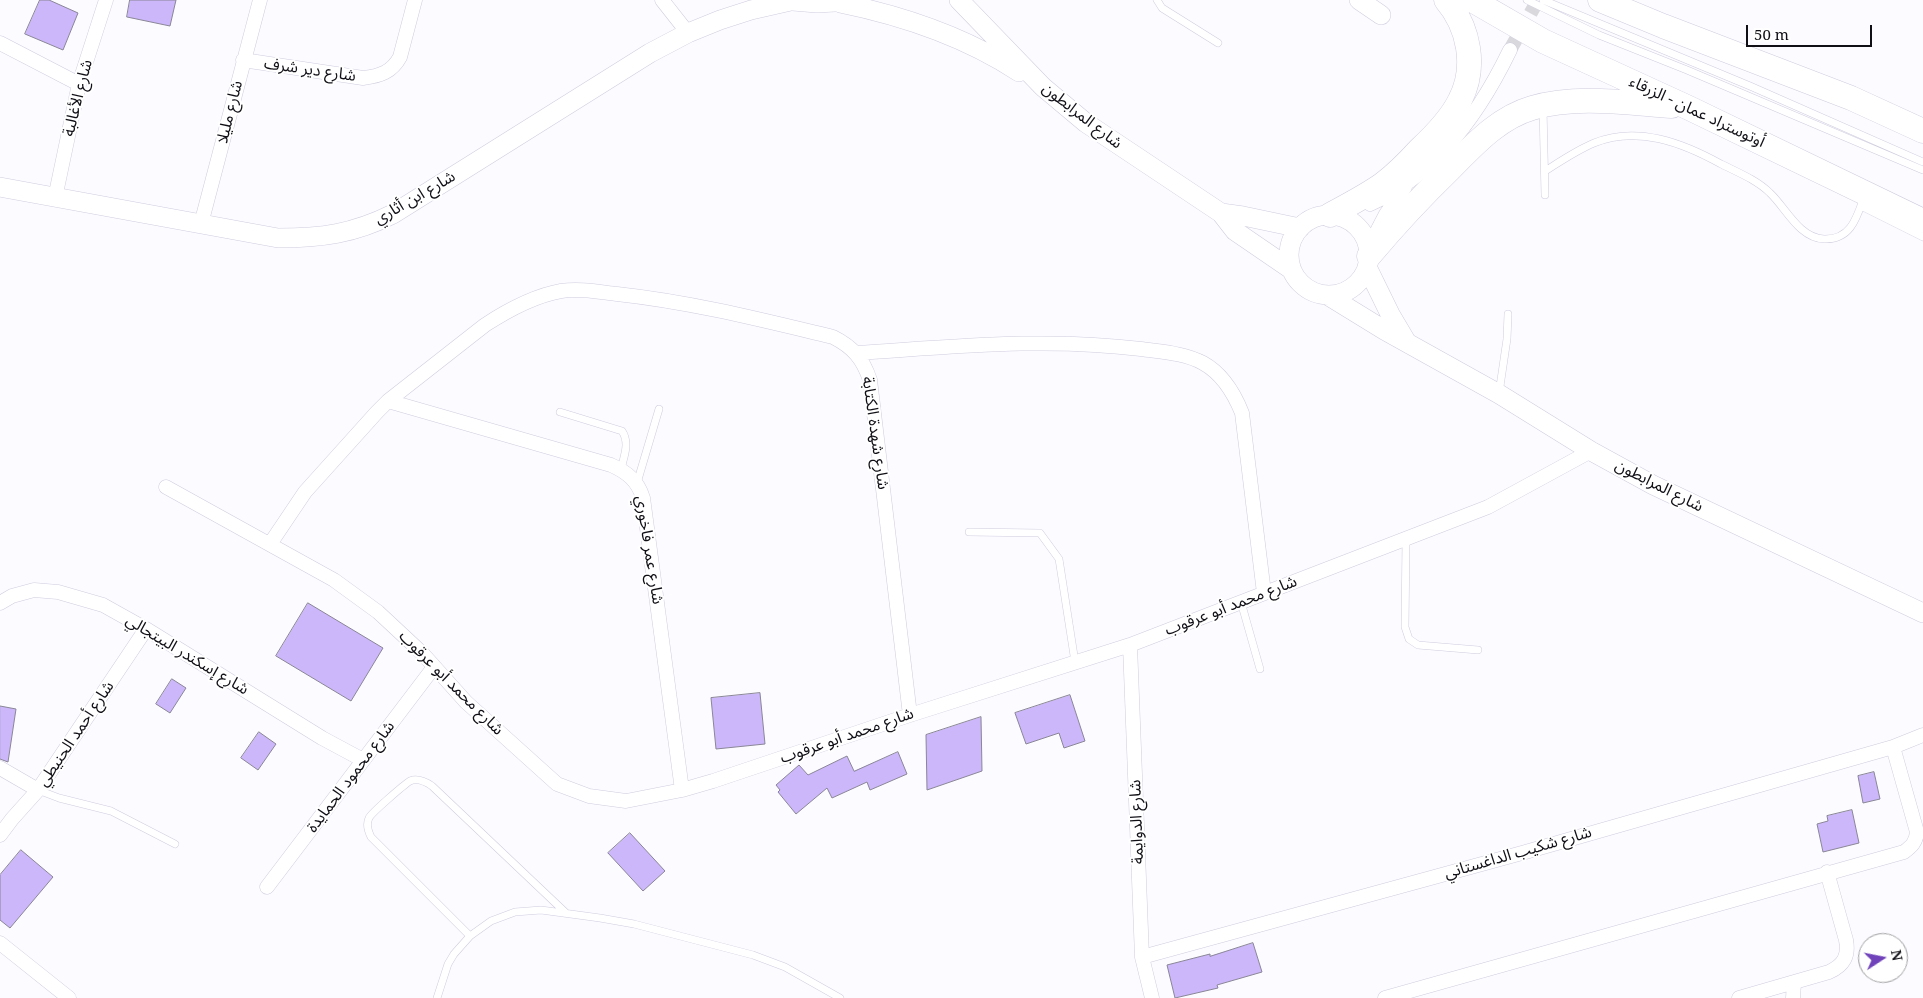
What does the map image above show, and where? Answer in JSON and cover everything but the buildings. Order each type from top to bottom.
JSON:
[{"type":"highway","points":[[1335,216],[1398,172],[1439,129],[1460,100],[1466,83],[1469,65],[1468,47],[1457,12],[1446,0]]},
{"type":"highway","name":"أوتوستراد عمان - الزرقاء","points":[[1472,0],[1543,40],[1689,108],[1864,199],[1923,221]]},
{"type":"highway","points":[[1600,0],[1851,98],[1923,131]]},
{"type":"highway","points":[[1368,257],[1408,210],[1492,129],[1510,117],[1543,105],[1599,102],[1689,108]]},
{"type":"street","name":"شارع الأغالبة","points":[[55,198],[80,84],[106,0]]},
{"type":"street","name":"شارع مليلا","points":[[201,224],[260,0]]},
{"type":"street","name":"شارع دير شرف","points":[[243,60],[363,78],[387,73],[396,65],[400,56],[415,0]]},
{"type":"street","points":[[662,0],[688,32]]},
{"type":"street","name":"شارع ابن أثاري","points":[[0,187],[278,238],[334,236],[364,227],[392,214],[650,53],[688,32],[752,10],[794,0],[840,2],[862,0]]},
{"type":"street","name":"شارع المرابطون","points":[[959,0],[1043,87],[1086,124],[1221,213],[1235,231],[1292,270]]},
{"type":"street","points":[[1360,0],[1382,15]]},
{"type":"street","points":[[1628,0],[1663,26]]},
{"type":"street","points":[[840,2],[883,12],[966,42],[1006,63],[1043,87]]},
{"type":"street","points":[[0,44],[80,84]]},
{"type":"street","points":[[1407,184],[1380,200],[1335,216],[1319,216],[1308,220],[1292,240],[1289,255],[1292,270],[1300,282],[1312,292],[1327,295],[1340,294],[1352,288],[1362,278],[1368,257],[1386,214],[1407,184],[1449,144],[1466,122],[1497,77],[1510,50]]},
{"type":"street","name":"شارع المرابطون","points":[[1221,213],[1300,228]]},
{"type":"street","points":[[1335,216],[1354,223],[1364,234],[1368,257]]},
{"type":"street","name":"شارع المرابطون","points":[[1368,257],[1390,314],[1406,341]]},
{"type":"street","name":"شارع شهدة الكتابة","points":[[270,544],[291,511],[320,474],[388,401],[469,337],[502,315],[544,295],[577,290],[672,302],[833,337],[857,353],[865,366],[870,380],[910,715]]},
{"type":"street","name":"شارع المرابطون","points":[[1327,295],[1376,326],[1499,394],[1591,451],[1653,485],[1923,612]]},
{"type":"street","points":[[857,353],[1054,342],[1100,345],[1185,356],[1204,364],[1221,377],[1234,393],[1242,412],[1264,593]]},
{"type":"street","name":"شارع عمر فاخوري","points":[[388,401],[610,464],[621,469],[636,484],[643,498],[682,790]]},
{"type":"street","name":"شارع محمد أبو عرقوب","points":[[166,487],[334,580],[356,595],[398,630],[466,702],[557,784],[588,796],[626,801],[682,790],[1130,645],[1488,507],[1591,451]]},
{"type":"street","name":"شارع إسكندر البيتجالي","points":[[0,603],[12,596],[34,590],[58,592],[103,605],[322,738],[363,760]]},
{"type":"street","name":"شارع أحمد الحنيطي","points":[[0,835],[38,790],[146,630]]},
{"type":"street","name":"شارع الدوايمة","points":[[1130,645],[1142,957],[1152,998]]},
{"type":"street","name":"شارع محمود الحمايدة","points":[[268,887],[434,667]]},
{"type":"street","name":"شارع شكيب الداغستاني","points":[[1142,957],[1522,853],[1893,747],[1923,736]]},
{"type":"street","points":[[1385,998],[1827,872],[1904,852],[1916,840],[1917,832],[1893,747]]},
{"type":"street","points":[[0,768],[38,790]]},
{"type":"street","points":[[1739,998],[1829,972],[1839,968],[1845,960],[1848,950],[1846,940],[1827,872]]},
{"type":"street","points":[[0,943],[68,998]]},
{"type":"street","points":[[1793,998],[1794,983]]},
{"type":"lane","points":[[1157,0],[1162,8],[1218,43]]},
{"type":"lane","points":[[1527,0],[1599,35],[1687,70],[1923,170]]},
{"type":"lane","points":[[1544,0],[1850,129],[1923,162]]},
{"type":"lane","points":[[1543,105],[1545,195]]},
{"type":"lane","points":[[1545,171],[1594,143],[1620,136],[1649,137],[1685,146],[1752,180],[1768,191],[1795,223],[1808,234],[1823,239],[1840,236],[1853,227],[1864,199],[1923,237]]},
{"type":"lane","points":[[1499,394],[1507,339],[1508,314]]},
{"type":"lane","points":[[636,484],[659,409]]},
{"type":"lane","points":[[560,412],[622,431],[626,436],[627,443],[621,469]]},
{"type":"lane","points":[[969,532],[1040,533],[1059,559],[1076,662]]},
{"type":"lane","points":[[1406,540],[1405,627],[1409,638],[1418,645],[1478,650]]},
{"type":"lane","points":[[1240,602],[1260,669]]},
{"type":"lane","points":[[470,936],[368,831],[370,816],[410,781],[420,780],[432,786],[566,913]]},
{"type":"lane","points":[[38,790],[59,798],[111,811],[175,844]]},
{"type":"lane","points":[[437,998],[448,964],[470,936],[491,921],[515,912],[541,910],[634,924],[753,955],[785,967],[840,998]]},
{"type":"tunnel","points":[[1510,50],[1538,0]]}]
